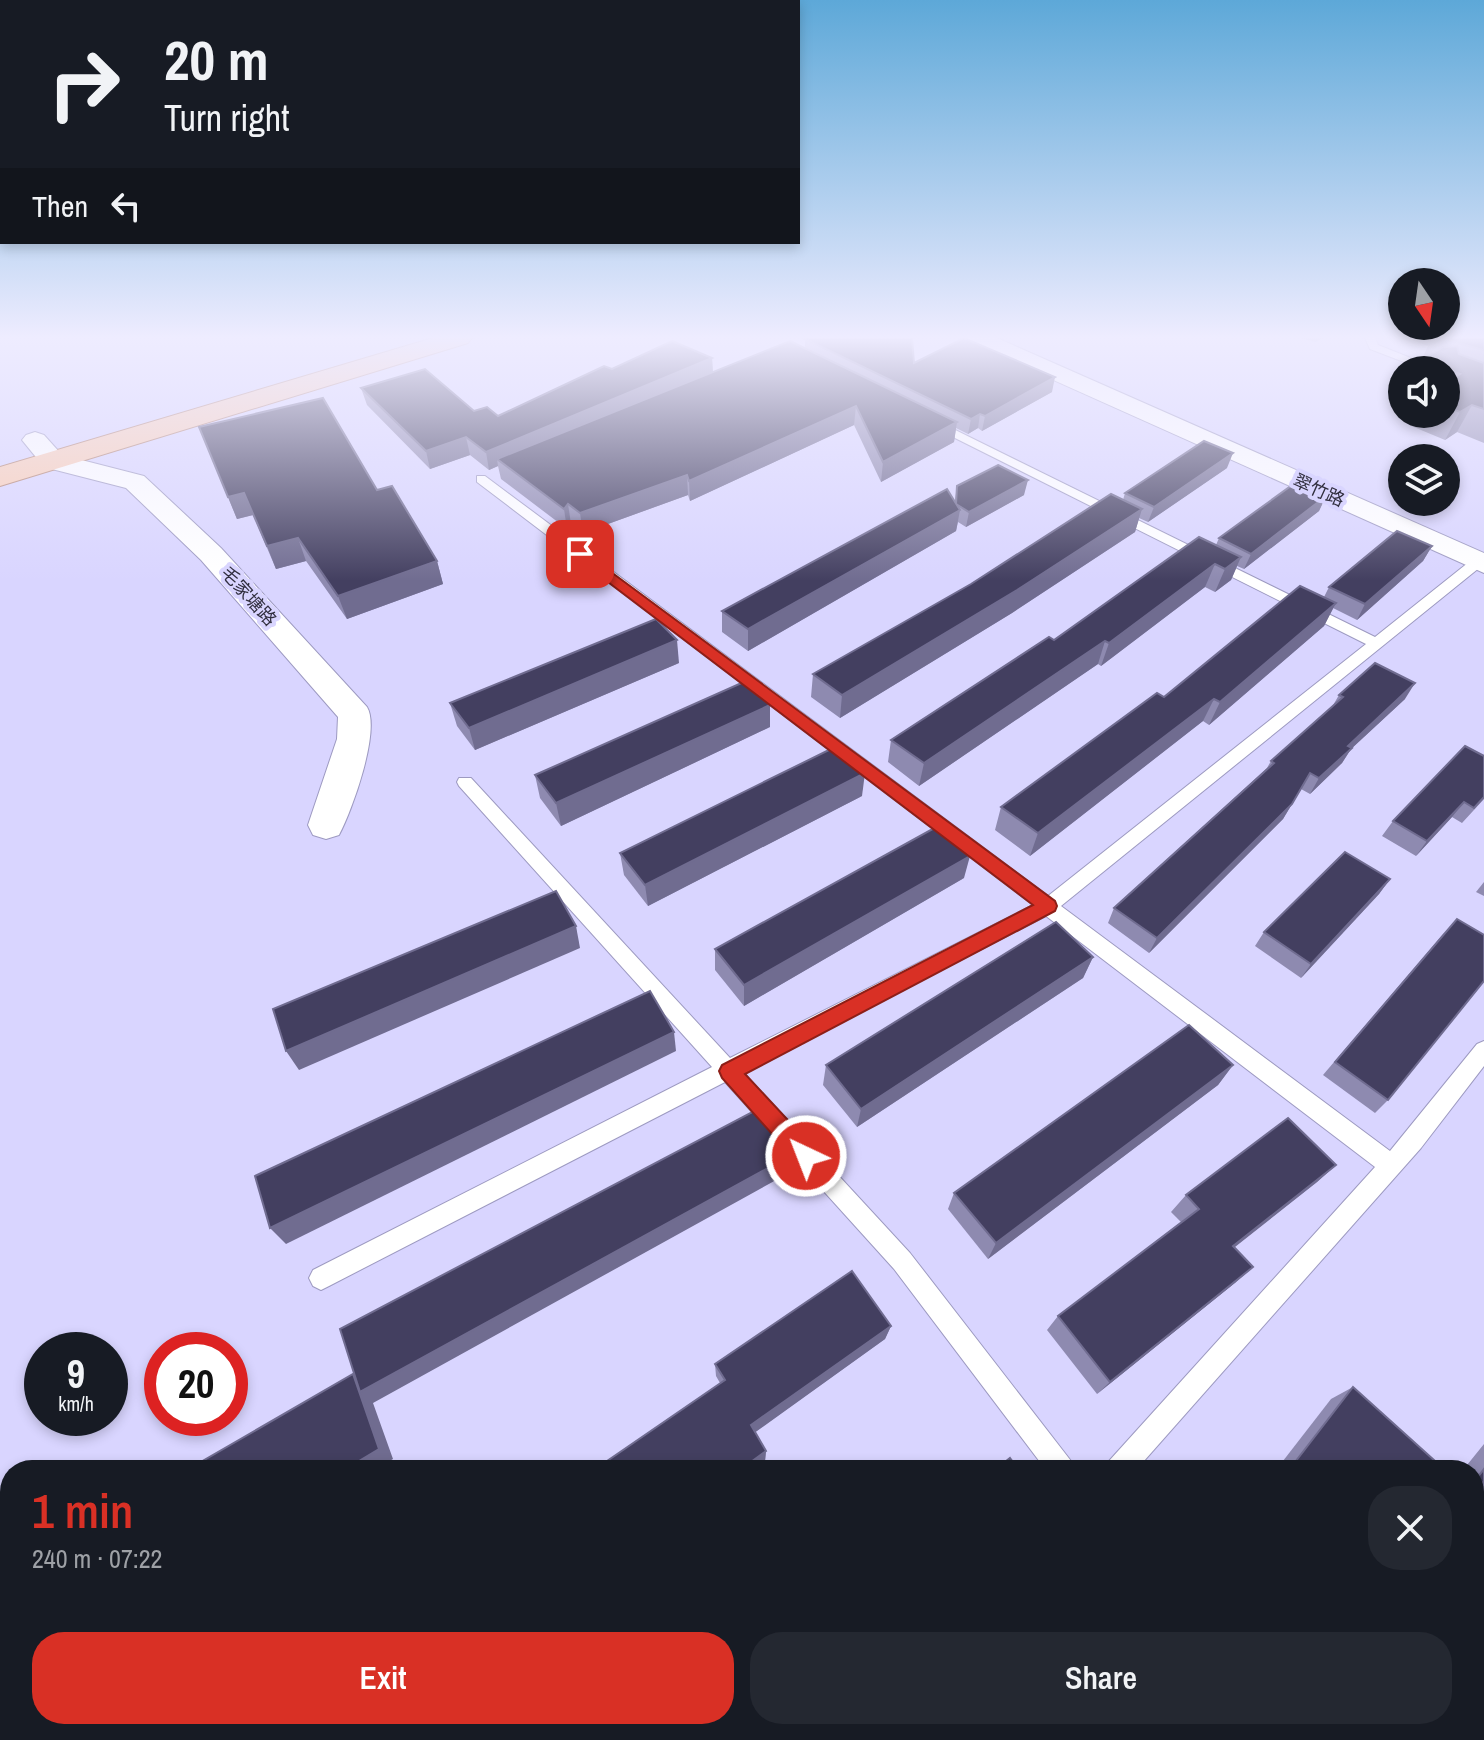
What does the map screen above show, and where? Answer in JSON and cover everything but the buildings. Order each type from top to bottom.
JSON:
[{"type":"main road","points":[[0,477],[44,450],[138,419]]},
{"type":"main road","points":[[0,450],[44,450],[158,419]]},
{"type":"street","name":"翠竹路","points":[[1161,419],[1482,562]]},
{"type":"street","name":"毛家塘路","points":[[44,450],[135,482],[211,554],[355,715],[354,739],[326,825]]},
{"type":"lane","points":[[926,419],[1376,643]]},
{"type":"lane","points":[[496,473],[481,479],[1391,1165]]},
{"type":"lane","points":[[321,1278],[1048,906],[1482,562]]},
{"type":"lane","points":[[465,782],[902,1261],[1054,1460]]},
{"type":"lane","points":[[1127,1460],[1391,1165],[1484,1050]]},
{"type":"route","points":[[580,554],[1048,906],[729,1071],[806,1156]]}]
